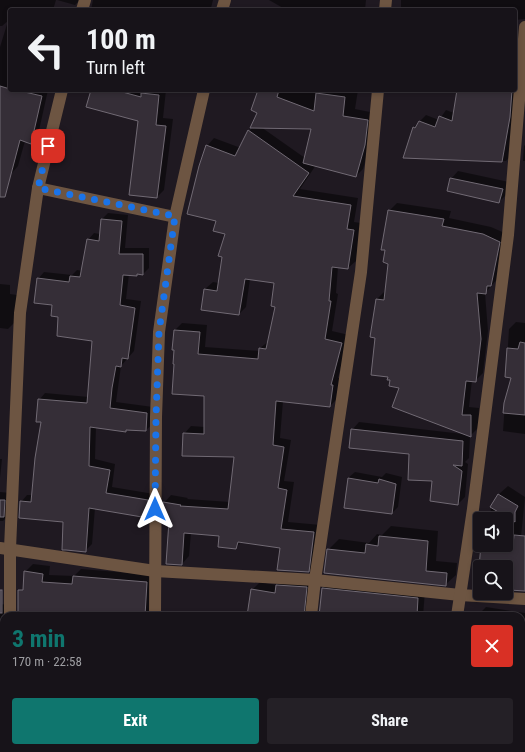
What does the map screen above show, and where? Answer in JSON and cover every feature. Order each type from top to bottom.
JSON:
[{"type":"street","points":[[458,612],[474,509],[508,235],[525,27]]},
{"type":"street","points":[[10,612],[5,549],[20,313],[38,188],[62,92]]},
{"type":"street","points":[[155,612],[156,417],[159,332],[175,216],[204,92]]},
{"type":"street","points":[[311,612],[361,272],[378,92]]},
{"type":"street","points":[[38,188],[175,216]]},
{"type":"street","points":[[5,549],[155,571],[315,580],[460,595],[525,599]]},
{"type":"building","points":[[0,86],[8,88],[8,92],[25,92],[42,96],[31,144],[20,140],[5,197],[0,197]]},
{"type":"building","points":[[90,92],[122,92],[141,97],[141,93],[159,95],[156,125],[166,126],[157,198],[129,195],[138,121],[86,107]]},
{"type":"building","points":[[257,92],[278,92],[277,97],[314,111],[316,93],[345,97],[343,116],[368,120],[365,145],[356,177],[303,163],[311,129],[250,128],[257,113],[251,110]]},
{"type":"building","points":[[457,92],[512,92],[510,117],[502,162],[403,158],[413,127],[415,128],[419,121],[435,127],[439,116],[452,121]]},
{"type":"building","points":[[248,130],[309,173],[293,196],[351,205],[347,229],[354,230],[348,269],[332,267],[329,301],[331,301],[325,339],[342,343],[331,385],[333,385],[330,407],[276,401],[273,445],[284,447],[278,488],[287,490],[281,529],[314,532],[309,572],[277,570],[280,548],[238,542],[236,549],[218,547],[219,536],[184,533],[182,565],[166,564],[169,521],[163,520],[163,502],[181,505],[180,506],[228,509],[234,457],[182,456],[183,433],[204,434],[204,396],[172,394],[174,350],[172,350],[174,330],[200,332],[198,354],[258,359],[259,348],[266,349],[275,307],[271,306],[274,283],[245,279],[239,315],[201,310],[204,289],[217,291],[222,257],[218,256],[225,234],[213,231],[216,221],[187,214],[199,166],[206,145],[235,156]]},
{"type":"building","points":[[450,178],[503,189],[499,203],[447,191]]},
{"type":"building","points":[[388,210],[444,219],[442,226],[483,234],[500,242],[491,286],[487,286],[486,294],[477,293],[481,339],[476,382],[466,381],[462,415],[471,415],[471,437],[392,407],[399,388],[389,386],[390,380],[387,380],[388,377],[371,375],[375,338],[370,337],[376,299],[384,300],[388,264],[383,262],[385,250],[381,250]]},
{"type":"building","points":[[101,219],[122,221],[119,254],[143,254],[143,275],[123,275],[120,305],[135,308],[128,359],[122,358],[121,367],[116,366],[110,408],[147,413],[146,431],[126,430],[126,432],[90,427],[89,466],[110,470],[106,493],[148,500],[148,518],[89,508],[86,552],[62,550],[63,522],[19,518],[20,501],[31,502],[35,458],[41,422],[36,422],[38,399],[87,403],[92,341],[57,336],[58,317],[51,316],[52,305],[34,303],[37,278],[69,282],[70,276],[80,277],[87,239],[99,241]]},
{"type":"building","points":[[520,342],[525,343],[525,415],[503,413],[504,403],[511,378],[505,377],[507,348],[518,349]]},
{"type":"building","points":[[351,429],[463,441],[462,466],[453,465],[462,471],[458,505],[430,501],[432,481],[408,480],[409,454],[349,448]]},
{"type":"building","points":[[348,478],[378,483],[379,479],[396,484],[392,514],[344,508]]},
{"type":"building","points":[[498,494],[518,506],[515,512],[515,522],[513,521],[513,512],[498,512],[490,507]]},
{"type":"building","points":[[0,500],[5,500],[4,517],[0,517]]},
{"type":"building","points":[[514,535],[525,536],[525,591],[513,590],[513,560],[480,560],[480,552],[513,552]]},
{"type":"building","points":[[379,536],[428,541],[426,571],[447,573],[446,586],[324,573],[327,549],[365,553],[366,544],[378,546]]},
{"type":"building","points":[[24,571],[43,574],[42,582],[72,584],[73,576],[147,582],[145,612],[18,612],[18,590],[23,590]]},
{"type":"building","points":[[276,585],[307,587],[304,612],[248,612],[251,589],[275,593]]},
{"type":"building","points":[[322,588],[418,598],[417,612],[319,612]]},
{"type":"building","points":[[0,590],[2,590],[2,612],[0,612]]},
{"type":"route","points":[[48,146],[38,188],[175,216],[159,332],[155,509]]}]
